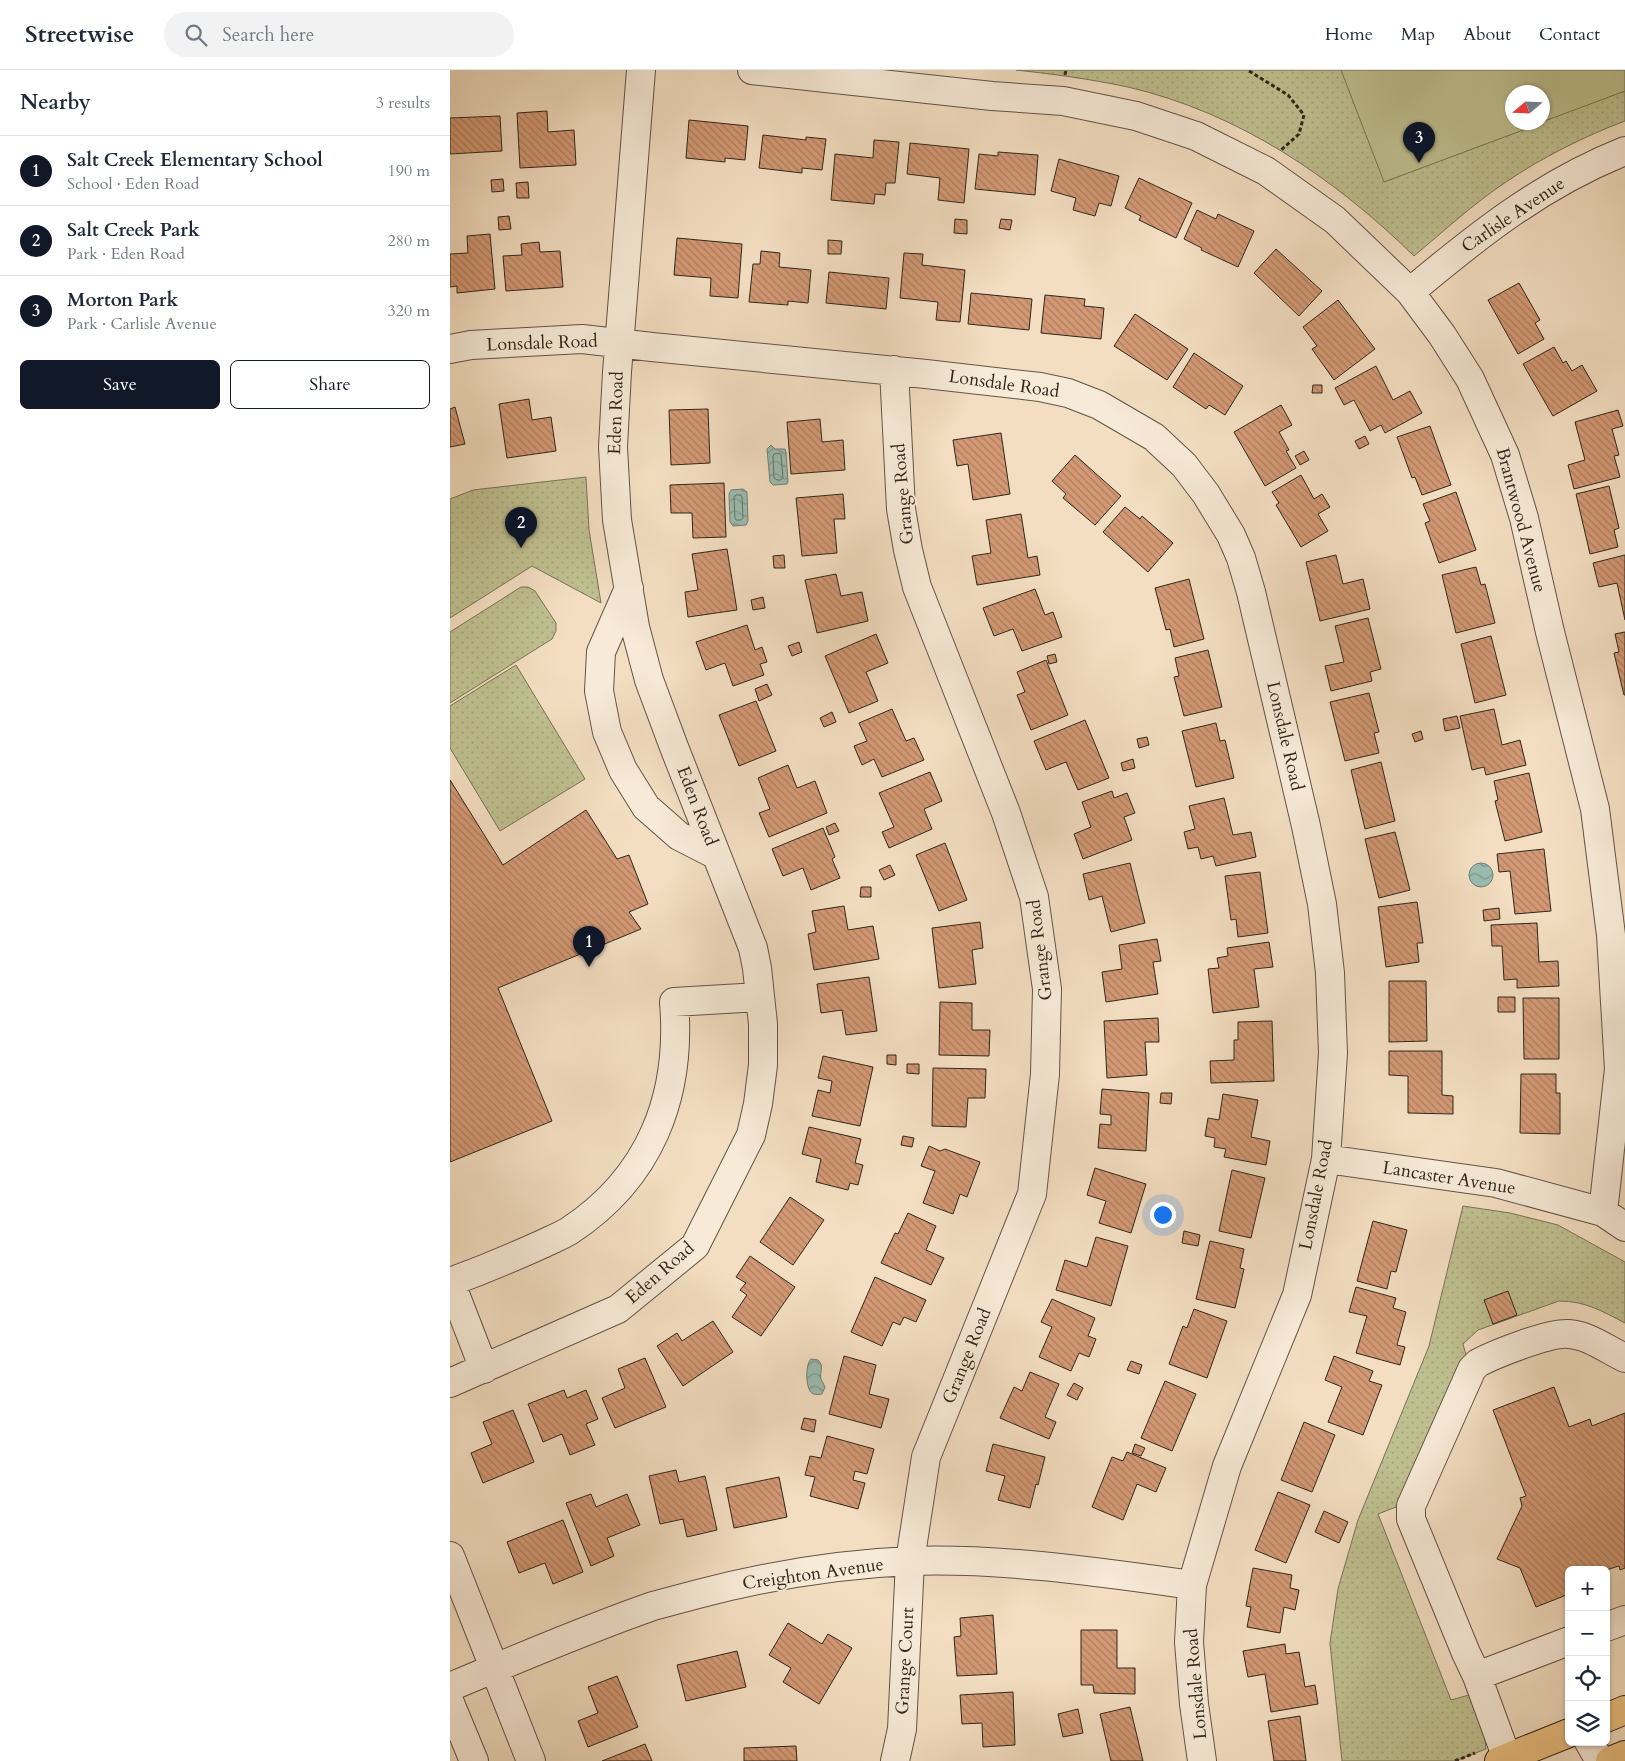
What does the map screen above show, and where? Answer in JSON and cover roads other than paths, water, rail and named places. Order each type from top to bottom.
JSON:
[{"type":"main road","points":[[1610,1716],[1625,1710]]},
{"type":"main road","points":[[1504,1760],[1565,1735]]},
{"type":"main road","points":[[1610,1761],[1625,1755]]},
{"type":"street","name":"Eden Road","points":[[450,1383],[618,1309],[695,1246],[751,1134],[758,1104],[763,1066],[763,1024],[753,948],[649,680],[635,627],[617,520],[614,447],[641,70]]},
{"type":"street","name":"Brantwood Avenue","points":[[752,70],[992,96],[1063,101],[1136,116],[1196,136],[1266,171],[1335,220],[1410,292],[1470,379],[1505,455],[1524,518],[1550,632],[1595,809],[1611,935],[1618,1070],[1614,1219]]},
{"type":"street","name":"Carlisle Avenue","points":[[1410,292],[1475,238],[1509,214],[1554,185],[1601,160],[1625,151]]},
{"type":"street","name":"Lonsdale Road","points":[[450,349],[582,339],[894,370],[1040,387],[1068,393],[1099,405],[1154,436],[1184,465],[1206,494],[1231,535],[1251,592],[1306,826],[1322,904],[1330,972],[1333,1053],[1326,1159],[1297,1295],[1227,1466],[1192,1585],[1190,1642],[1194,1704],[1202,1761]]},
{"type":"street","name":"Grange Road","points":[[894,370],[901,509],[917,587],[1006,813],[1034,897],[1047,989],[1046,1074],[1032,1194],[926,1457],[910,1561]]},
{"type":"street","points":[[629,588],[602,652],[598,691],[606,732],[623,770],[646,807],[679,836],[716,855]]},
{"type":"street","points":[[484,1369],[450,1282],[501,1264],[567,1232],[603,1205],[633,1171],[657,1128],[670,1088],[675,1054],[674,1002],[760,997]]},
{"type":"street","name":"Lancaster Avenue","points":[[1326,1159],[1496,1182],[1614,1219]]},
{"type":"street","points":[[1504,1760],[1477,1676],[1411,1519],[1411,1506],[1472,1370],[1478,1363],[1484,1359],[1550,1336],[1569,1334],[1588,1339],[1625,1358]]},
{"type":"street","points":[[450,1556],[531,1761]]},
{"type":"street","name":"Creighton Avenue","points":[[450,1687],[494,1668],[655,1606],[744,1582],[834,1567],[910,1561],[994,1562],[1081,1570],[1192,1585]]},
{"type":"street","name":"Grange Court","points":[[895,1761],[902,1729],[910,1561]]},
{"type":"street","points":[[1610,1626],[1625,1620]]},
{"type":"street","points":[[1477,1676],[1565,1643]]},
{"type":"street","points":[[450,1703],[474,1761]]},
{"type":"street","points":[[1591,1746],[1600,1761]]},
{"type":"water","points":[[771,445],[775,449],[785,449],[787,484],[773,485],[770,482],[767,449]]},
{"type":"water","points":[[743,489],[747,492],[748,521],[746,525],[733,526],[730,522],[729,494],[731,490]]},
{"type":"water","points":[[1481,863],[1490,866],[1493,875],[1490,884],[1481,887],[1472,884],[1469,875],[1472,866]]},
{"type":"water","points":[[811,1359],[818,1360],[821,1365],[821,1379],[825,1387],[822,1394],[814,1394],[809,1388],[807,1370]]},
{"type":"place","name":"Morton Park","points":[[1419,163]]},
{"type":"place","name":"Salt Creek Park","points":[[521,548]]},
{"type":"place","name":"Salt Creek Elementary School","points":[[589,967]]}]
